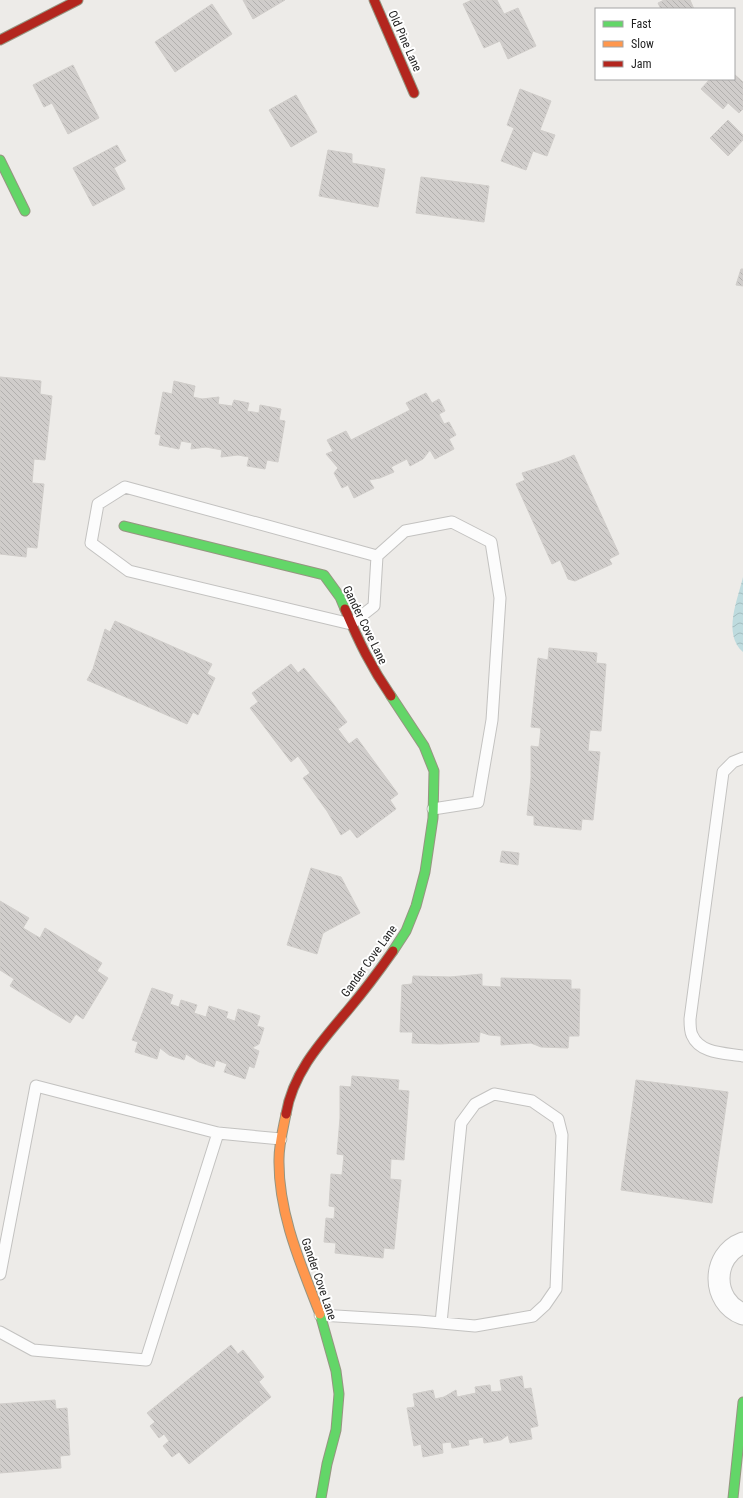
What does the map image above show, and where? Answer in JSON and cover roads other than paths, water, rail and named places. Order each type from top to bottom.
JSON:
[{"type":"street","points":[[0,40],[78,0]]},
{"type":"street","name":"Old Pine Lane","points":[[374,0],[414,93]]},
{"type":"street","points":[[0,160],[25,211]]},
{"type":"street","name":"Gander Cove Lane","points":[[124,526],[324,575],[340,597],[351,624],[375,673],[424,746],[434,771],[433,818],[425,872],[416,906],[406,930],[383,965],[349,1010],[322,1040],[304,1066],[288,1101],[281,1139],[279,1159],[284,1212],[320,1316],[336,1372],[339,1394],[336,1430],[327,1464],[321,1498]]},
{"type":"street","points":[[743,1243],[730,1251],[722,1262],[719,1274],[719,1286],[723,1297],[731,1306],[743,1314]]},
{"type":"street","points":[[733,1498],[743,1402]]},
{"type":"lane","points":[[377,556],[125,487],[98,504],[91,543],[130,571],[351,624],[374,606],[377,556],[405,531],[452,522],[491,542],[500,598],[492,720],[478,802],[433,809]]},
{"type":"lane","points":[[743,758],[733,762],[723,772],[690,1019],[692,1035],[700,1046],[710,1051],[743,1056]]},
{"type":"lane","points":[[0,1274],[36,1086],[218,1133],[281,1139]]},
{"type":"lane","points":[[320,1316],[475,1326],[533,1316],[545,1305],[556,1289],[562,1135],[558,1119],[532,1101],[494,1094],[475,1104],[461,1123],[441,1323]]},
{"type":"lane","points":[[0,1332],[33,1350],[146,1360],[218,1133]]},
{"type":"water","points":[[743,577],[743,652],[737,645],[733,636],[732,626],[735,606]]}]
